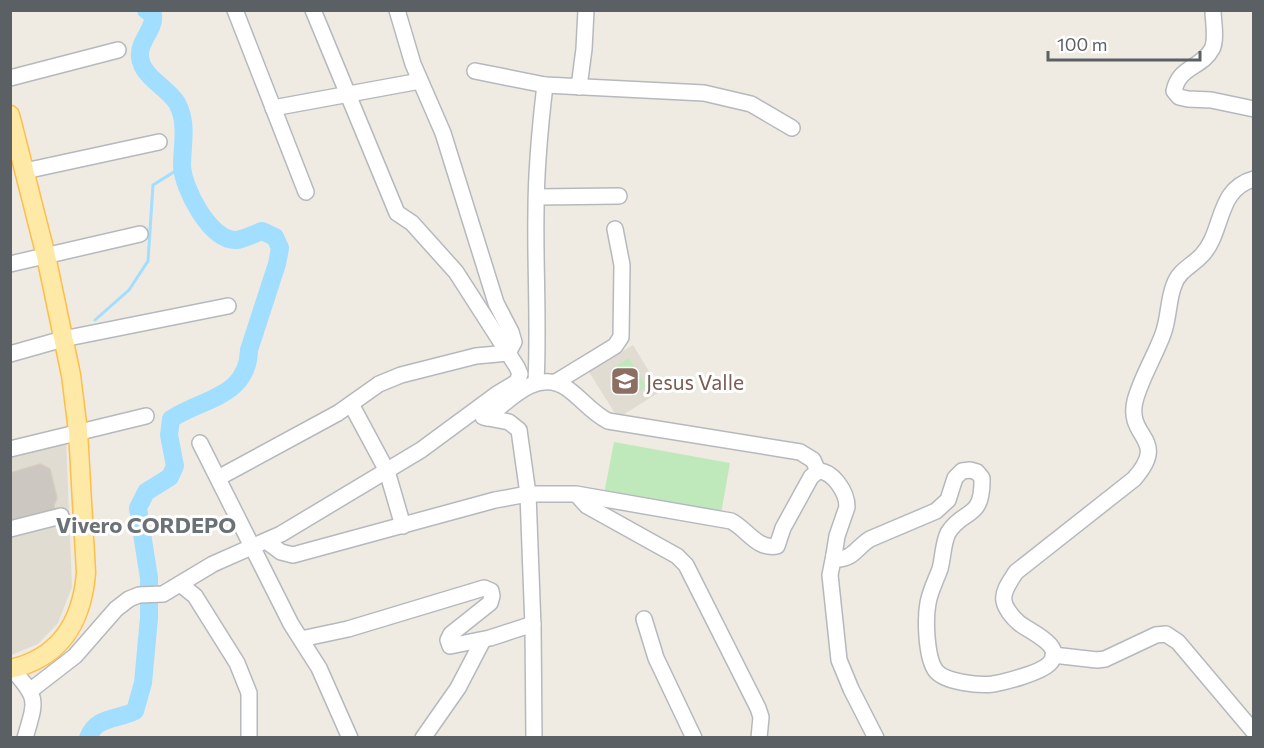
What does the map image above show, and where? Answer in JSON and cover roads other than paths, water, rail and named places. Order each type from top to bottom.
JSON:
[{"type":"main road","points":[[10,115],[20,169],[46,256],[71,375],[78,431],[86,573],[80,612],[62,639],[50,652],[39,659],[11,669]]},
{"type":"street","points":[[235,10],[306,192]]},
{"type":"street","points":[[31,690],[75,656],[116,609],[129,599],[139,595],[157,596],[213,564],[281,534],[421,450],[517,382],[520,374],[456,272],[412,223],[397,213],[313,10]]},
{"type":"street","points":[[397,10],[413,64],[443,133],[495,303],[511,332],[514,342],[508,353]]},
{"type":"street","points":[[579,87],[586,10]]},
{"type":"street","points":[[1213,10],[1212,50],[1201,61],[1184,72],[1176,82],[1174,91],[1179,97],[1211,100],[1254,109]]},
{"type":"street","points":[[10,78],[118,50]]},
{"type":"street","points":[[475,71],[545,85],[704,93],[751,104],[792,128]]},
{"type":"street","points":[[273,108],[420,81]]},
{"type":"street","points":[[536,382],[539,330],[537,197],[540,129],[545,85]]},
{"type":"street","points":[[20,169],[159,142]]},
{"type":"street","points":[[834,555],[838,559],[851,557],[862,544],[870,539],[936,511],[948,500],[955,478],[962,471],[977,472],[982,478],[981,499],[971,514],[953,527],[947,535],[939,571],[927,604],[928,648],[932,662],[936,671],[944,677],[974,684],[992,684],[1040,670],[1050,664],[1053,648],[1047,641],[1019,623],[1010,613],[1003,600],[1005,589],[1016,572],[1128,484],[1145,467],[1149,447],[1135,423],[1135,400],[1163,334],[1174,284],[1181,272],[1202,255],[1211,241],[1224,205],[1232,192],[1245,181],[1254,179]]},
{"type":"street","points":[[537,197],[618,196]]},
{"type":"street","points":[[556,382],[615,346],[621,337],[622,265],[615,229]]},
{"type":"street","points":[[10,264],[140,234]]},
{"type":"street","points":[[10,354],[63,339],[228,306]]},
{"type":"street","points":[[218,478],[338,413],[379,384],[401,375],[476,356],[508,353]]},
{"type":"street","points":[[487,418],[519,392],[536,382],[556,382],[608,422],[800,452],[813,460],[818,471]]},
{"type":"street","points":[[351,404],[387,471],[403,526]]},
{"type":"street","points":[[470,414],[509,422],[519,430],[528,494],[534,734],[519,738]]},
{"type":"street","points":[[10,449],[146,416]]},
{"type":"street","points":[[200,443],[218,478],[259,544],[301,639],[320,668],[343,734]]},
{"type":"street","points":[[259,544],[293,555],[495,500],[528,494],[576,494],[731,521],[739,525],[764,547],[771,548],[777,546],[783,528],[811,477],[818,471],[825,471],[831,475],[847,500],[830,574],[839,660],[851,690],[876,738]]},
{"type":"street","points":[[576,494],[587,506],[677,556],[686,565],[758,708],[761,717],[759,738]]},
{"type":"street","points":[[10,529],[61,516]]},
{"type":"street","points":[[180,584],[195,596],[237,663],[249,693],[249,738]]},
{"type":"street","points":[[301,639],[348,629],[484,588],[491,591],[492,596],[489,603],[451,634],[448,640],[450,646],[483,640],[533,624]]},
{"type":"street","points":[[644,619],[656,657],[694,738]]},
{"type":"street","points":[[1053,655],[1105,659],[1156,634],[1166,634],[1178,642],[1254,732]]},
{"type":"street","points":[[423,738],[458,688],[483,640]]},
{"type":"street","points":[[11,669],[31,690],[34,707],[25,738]]},
{"type":"waterway","points":[[88,738],[96,726],[102,722],[135,711],[143,683],[149,618],[149,578],[138,508],[146,492],[170,477],[175,466],[169,435],[171,419],[222,394],[241,378],[247,366],[249,350],[280,248],[275,237],[262,231],[236,240],[226,238],[217,232],[200,212],[184,176],[182,166],[184,134],[177,103],[145,70],[140,57],[141,46],[153,20],[153,15],[146,10]]},
{"type":"waterway","points":[[95,320],[129,290],[148,261],[153,185],[182,167]]},
{"type":"place","name":"Jesus Valle","points":[[625,381]]},
{"type":"district","name":"Vivero CORDEPO","points":[[146,524]]}]
